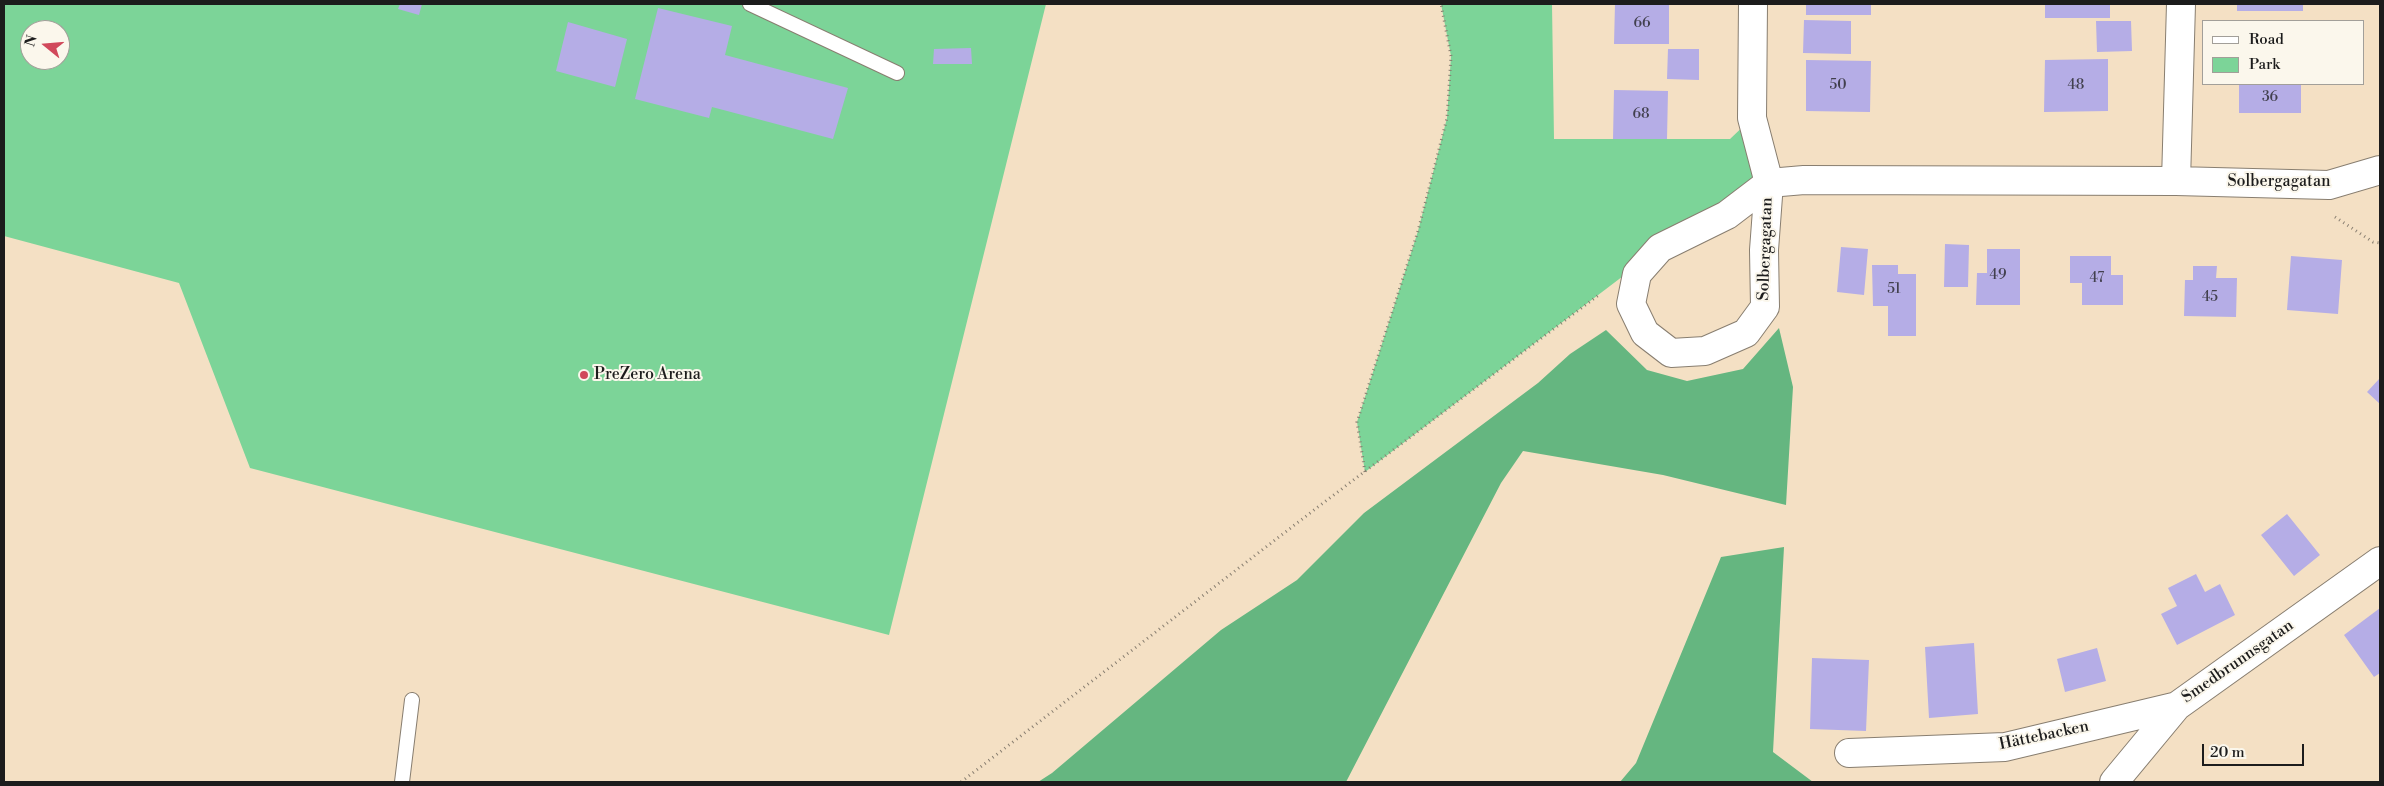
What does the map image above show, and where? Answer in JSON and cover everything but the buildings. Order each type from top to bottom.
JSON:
[{"type":"street","name":"Solbergagatan","points":[[1753,4],[1752,118],[1769,183],[1764,250],[1765,307],[1746,333],[1705,351],[1671,353],[1645,333],[1632,304],[1637,274],[1660,248],[1727,215],[1769,183],[1804,180],[2176,181],[2329,185],[2380,170]]},
{"type":"street","points":[[2176,181],[2181,4]]},
{"type":"street","name":"Smedbrunnsgatan","points":[[2114,782],[2177,706],[2380,561]]},
{"type":"street","name":"Hättebacken","points":[[1849,753],[2005,747],[2177,706]]},
{"type":"lane","points":[[750,4],[897,73]]},
{"type":"lane","points":[[402,782],[412,700]]},
{"type":"path","points":[[1365,472],[1357,422],[1418,231],[1447,118],[1451,56],[1441,4]]},
{"type":"path","points":[[961,782],[1604,291]]},
{"type":"green space","name":"PreZero Arena","points":[[4,4],[1046,4],[889,635],[250,468],[179,283],[4,236]]},
{"type":"green space","points":[[1441,4],[1552,4],[1554,139],[1730,139],[1752,118],[1769,183],[1660,248],[1365,472],[1357,422],[1418,231],[1447,118],[1451,56]]},
{"type":"green space","points":[[1779,328],[1793,387],[1786,505],[1663,475],[1523,451],[1501,483],[1346,782],[1038,782],[1052,773],[1221,630],[1297,580],[1364,513],[1538,383],[1570,354],[1606,330],[1647,370],[1687,381],[1743,369]]},
{"type":"green space","points":[[1784,547],[1773,752],[1813,782],[1620,782],[1636,763],[1721,557]]},
{"type":"place","name":"PreZero Arena","points":[[584,375]]}]
